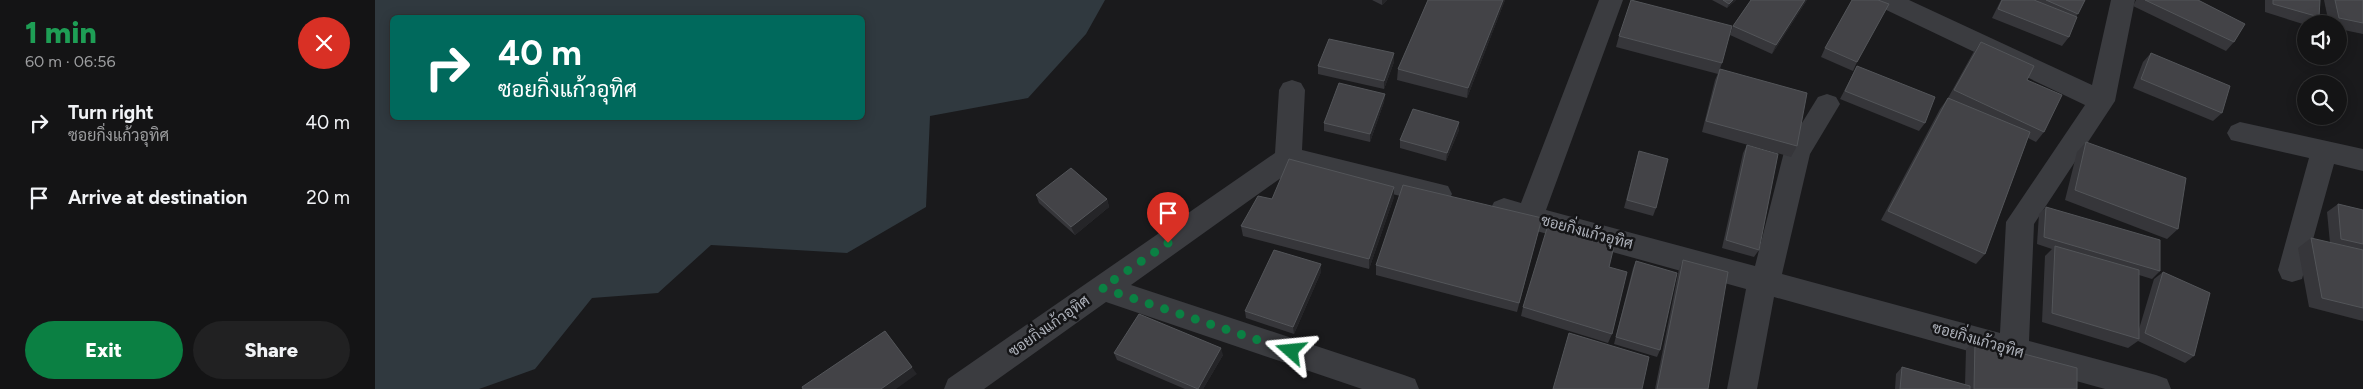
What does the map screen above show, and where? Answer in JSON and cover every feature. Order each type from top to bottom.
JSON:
[{"type":"street","points":[[1530,216],[1611,0]]},
{"type":"street","points":[[1887,0],[2102,101]]},
{"type":"street","points":[[2014,351],[2020,222],[2102,101],[2123,0]]},
{"type":"street","points":[[1288,158],[1292,90]]},
{"type":"street","points":[[1742,389],[1764,281],[1797,152],[1827,104]]},
{"type":"street","points":[[2241,133],[2363,160]]},
{"type":"street","points":[[2291,270],[2324,151]]},
{"type":"street","name":"ซอยกิ่งแก้วอุทิศ","points":[[959,389],[1288,158],[1530,216],[2156,389]]},
{"type":"street","points":[[1102,288],[1403,389]]},
{"type":"shaded area","points":[[375,0],[1105,0],[1086,34],[1028,98],[930,116],[926,207],[847,253],[711,245],[658,293],[592,298],[535,369],[479,389],[375,389]]},
{"type":"building","points":[[1428,0],[1503,0],[1468,88],[1398,69]]},
{"type":"building","points":[[1631,0],[1732,26],[1722,63],[1619,36]]},
{"type":"building","points":[[1723,0],[1733,0],[1729,4]]},
{"type":"building","points":[[1751,0],[1805,0],[1776,45],[1733,26]]},
{"type":"building","points":[[1852,0],[1878,0],[1889,4],[1857,62],[1825,48]]},
{"type":"building","points":[[2002,0],[2034,0],[2077,17],[2069,37],[1998,9]]},
{"type":"building","points":[[2046,0],[2085,0],[2078,14]]},
{"type":"building","points":[[2145,0],[2198,0],[2245,24],[2234,42]]},
{"type":"building","points":[[2273,0],[2320,0],[2319,15],[2312,15],[2273,4]]},
{"type":"building","points":[[2335,0],[2363,0],[2363,23],[2347,20],[2347,15],[2338,15]]},
{"type":"building","points":[[1329,39],[1394,53],[1384,81],[1318,66]]},
{"type":"building","points":[[1981,42],[2034,66],[2027,80],[2062,95],[2044,132],[1954,90]]},
{"type":"building","points":[[2151,53],[2230,86],[2222,113],[2141,79]]},
{"type":"building","points":[[1857,66],[1935,97],[1925,123],[1845,91]]},
{"type":"building","points":[[1720,69],[1807,93],[1797,146],[1706,121]]},
{"type":"building","points":[[1339,83],[1385,94],[1370,134],[1324,123]]},
{"type":"building","points":[[1948,98],[2030,132],[1985,254],[1888,211]]},
{"type":"building","points":[[1413,109],[1459,122],[1447,153],[1400,140]]},
{"type":"building","points":[[2086,142],[2186,178],[2178,229],[2075,190]]},
{"type":"building","points":[[1747,145],[1778,154],[1759,250],[1726,240]]},
{"type":"building","points":[[1639,151],[1668,159],[1656,208],[1627,200]]},
{"type":"building","points":[[1289,159],[1394,187],[1369,259],[1241,226],[1258,196],[1272,199]]},
{"type":"building","points":[[1071,168],[1107,199],[1071,227],[1036,195]]},
{"type":"building","points":[[1403,185],[1542,218],[1519,303],[1376,265]]},
{"type":"building","points":[[2338,204],[2363,210],[2363,244],[2341,239]]},
{"type":"building","points":[[2046,207],[2160,240],[2160,271],[2044,237]]},
{"type":"building","points":[[1548,225],[1593,238],[1594,236],[1615,242],[1609,267],[1627,272],[1612,334],[1523,307]]},
{"type":"building","points":[[2311,238],[2363,250],[2363,308],[2322,298]]},
{"type":"building","points":[[2055,246],[2139,270],[2139,339],[2052,313]]},
{"type":"building","points":[[1274,250],[1321,264],[1293,327],[1245,311]]},
{"type":"building","points":[[1683,260],[1728,272],[1708,389],[1657,389]]},
{"type":"building","points":[[1636,261],[1677,273],[1660,350],[1616,337]]},
{"type":"building","points":[[2163,272],[2210,293],[2194,356],[2145,333]]},
{"type":"building","points":[[1139,314],[1221,348],[1198,389],[1114,353]]},
{"type":"building","points":[[885,331],[912,367],[881,389],[803,389],[802,387]]},
{"type":"building","points":[[1569,333],[1649,357],[1642,389],[1553,389]]},
{"type":"building","points":[[1975,341],[2077,368],[2077,389],[1974,389]]},
{"type":"building","points":[[1902,367],[1970,386],[1970,389],[1900,389]]},
{"type":"route","points":[[1168,243],[1102,288],[1291,351]]}]
